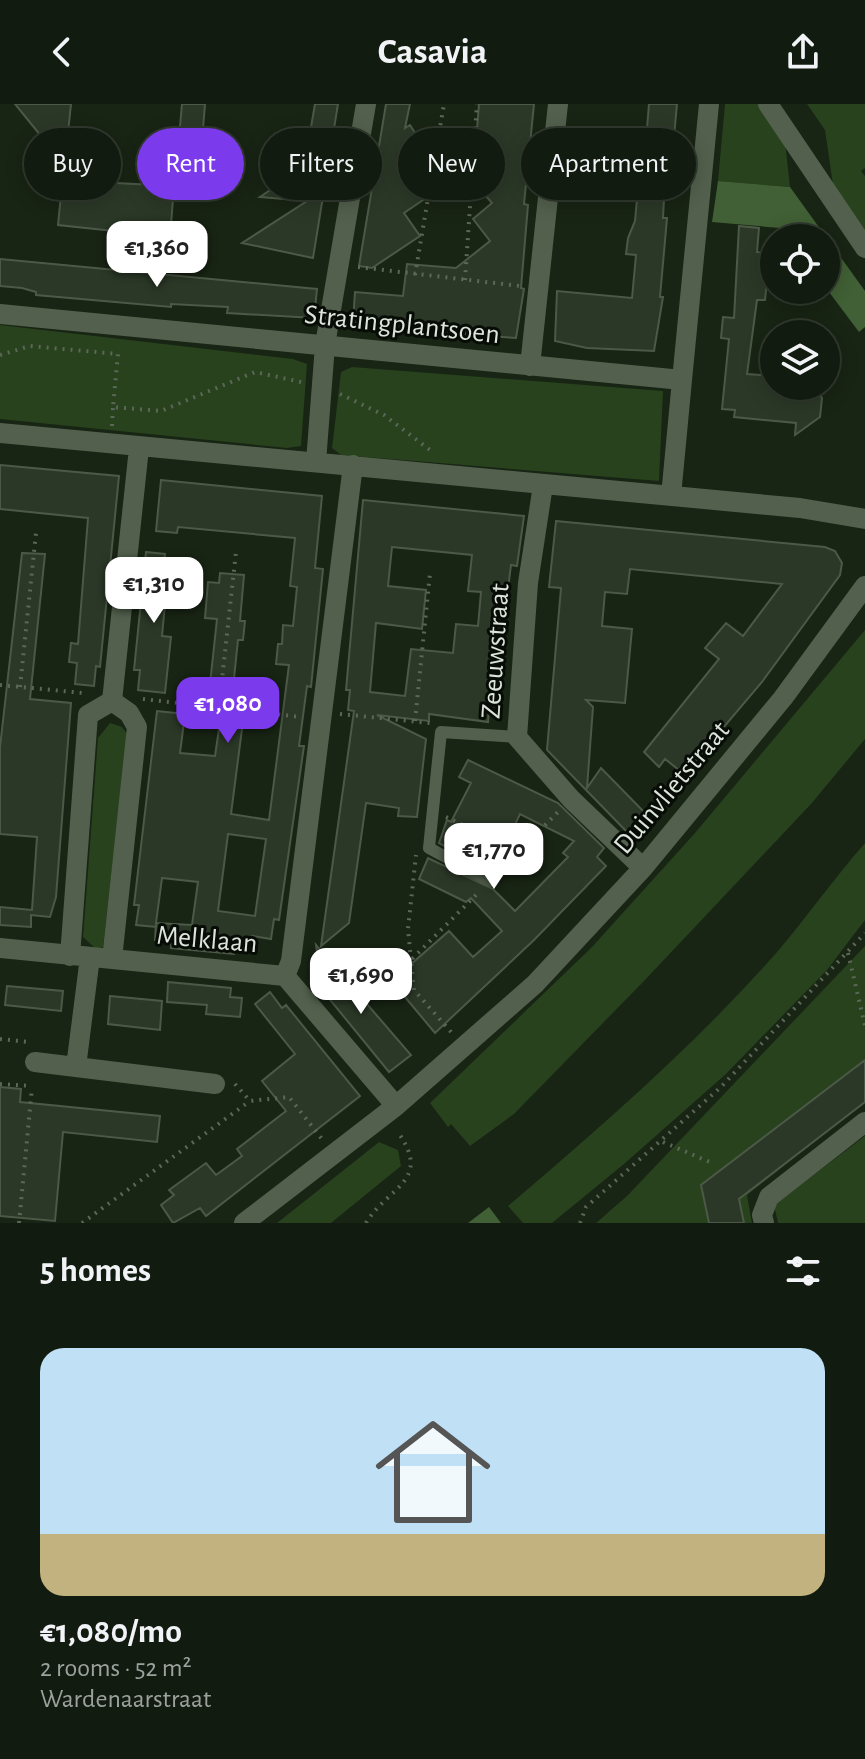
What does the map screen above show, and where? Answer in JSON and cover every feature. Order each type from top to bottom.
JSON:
[{"type":"street","points":[[316,462],[325,345],[366,104]]},
{"type":"street","points":[[530,366],[558,104]]},
{"type":"street","points":[[671,496],[709,104]]},
{"type":"street","points":[[768,104],[865,248]]},
{"type":"street","name":"Stratingplantsoen","points":[[0,314],[682,380]]},
{"type":"street","points":[[0,433],[800,508],[865,519]]},
{"type":"street","points":[[76,1067],[88,715],[112,698],[139,448]]},
{"type":"street","points":[[285,976],[291,961],[324,716],[353,465]]},
{"type":"street","name":"Zeeuwstraat","points":[[543,485],[528,583],[517,737],[571,799],[643,868]]},
{"type":"street","name":"Duinvlietstraat","points":[[244,1223],[390,1110],[535,984],[643,868],[783,698],[865,586]]},
{"type":"street","points":[[112,698],[129,713],[137,727],[112,959]]},
{"type":"street","name":"Melklaan","points":[[0,948],[285,976],[390,1110]]},
{"type":"street","points":[[35,1062],[215,1084]]},
{"type":"street","points":[[764,1223],[762,1215],[769,1197],[865,1122]]},
{"type":"lane","points":[[490,881],[429,848],[441,732],[517,737]]},
{"type":"path","points":[[415,275],[444,104]]},
{"type":"path","points":[[465,280],[477,104]]},
{"type":"path","points":[[339,265],[539,288]]},
{"type":"path","points":[[0,355],[30,346],[118,354],[113,407],[161,411],[255,372],[322,386],[384,415],[464,476]]},
{"type":"path","points":[[20,687],[36,533]]},
{"type":"path","points":[[219,707],[236,552]]},
{"type":"path","points":[[415,721],[430,573]]},
{"type":"path","points":[[0,685],[112,698],[430,722],[428,738]]},
{"type":"path","points":[[411,960],[571,799]]},
{"type":"path","points":[[433,811],[519,852]]},
{"type":"path","points":[[417,845],[408,929],[414,990],[463,1045]]},
{"type":"path","points":[[580,1223],[586,1207],[721,1087],[865,933]]},
{"type":"path","points":[[848,953],[865,1026]]},
{"type":"path","points":[[19,1223],[32,1088]]},
{"type":"path","points":[[82,1223],[250,1101]]},
{"type":"path","points":[[366,1223],[408,1179],[410,1161],[405,1141],[390,1110]]},
{"type":"path","points":[[662,1142],[712,1163]]},
{"type":"green space","points":[[725,104],[762,104],[785,141],[790,187],[718,181]]},
{"type":"green space","points":[[807,104],[865,104],[865,168],[861,171],[865,176],[865,234],[834,192],[825,130]]},
{"type":"green space","points":[[718,181],[790,187],[817,224],[760,226],[712,222]]},
{"type":"green space","points":[[840,256],[865,291],[865,327],[859,332],[838,304]]},
{"type":"green space","points":[[0,325],[293,359],[307,364],[301,446],[287,448],[0,419]]},
{"type":"green space","points":[[352,367],[663,391],[659,481],[341,455],[332,448],[341,372]]},
{"type":"green space","points":[[865,630],[865,739],[811,804],[645,980],[514,1114],[470,1146],[451,1124],[448,1127],[430,1103],[592,947],[695,833]]},
{"type":"green space","points":[[110,723],[122,727],[127,734],[103,947],[96,949],[83,937],[98,738]]},
{"type":"green space","points":[[865,843],[865,920],[827,970],[726,1074],[624,1164],[552,1223],[523,1223],[508,1206],[613,1115],[714,1019],[777,952]]},
{"type":"green space","points":[[865,946],[865,1102],[747,1195],[752,1223],[596,1223],[627,1196]]},
{"type":"green space","points":[[865,1136],[865,1223],[778,1223],[774,1205]]},
{"type":"green space","points":[[379,1142],[398,1150],[401,1166],[331,1223],[277,1223]]},
{"type":"green space","points":[[489,1207],[501,1223],[468,1223]]},
{"type":"building","points":[[15,104],[71,104],[68,128],[34,128]]},
{"type":"building","points":[[182,104],[205,104],[203,128],[180,128]]},
{"type":"building","points":[[315,104],[338,104],[334,128],[311,128]]},
{"type":"building","points":[[386,104],[410,104],[405,128],[398,128],[398,200],[423,200],[404,213],[420,236],[372,268],[359,266],[370,200],[382,200],[382,128]]},
{"type":"building","points":[[479,104],[534,104],[532,128],[521,128],[521,200],[528,205],[521,288],[524,289],[516,338],[415,331],[353,322],[355,292],[403,296],[407,264],[456,268],[490,241],[473,219],[492,203],[489,200],[505,200],[505,128],[477,128]]},
{"type":"building","points":[[649,104],[677,104],[675,128],[647,128]]},
{"type":"building","points":[[121,183],[137,184],[137,200],[173,200],[170,237],[58,225],[60,200],[121,200]]},
{"type":"building","points":[[295,200],[322,200],[313,258],[242,243],[307,201]]},
{"type":"building","points":[[637,200],[664,200],[663,218],[667,218],[660,297],[663,297],[654,351],[587,348],[555,341],[557,291],[632,298],[636,255],[626,254]]},
{"type":"building","points":[[739,226],[759,228],[760,300],[757,300],[747,374],[760,375],[760,400],[822,400],[820,417],[795,435],[796,423],[734,417],[735,410],[722,409],[729,339],[721,338],[723,317],[734,318]]},
{"type":"building","points":[[0,259],[317,289],[314,318],[227,313],[228,307],[171,304],[171,307],[36,295],[36,292],[22,288],[0,286]]},
{"type":"building","points":[[0,465],[119,476],[100,667],[96,666],[94,686],[75,684],[77,663],[69,662],[71,643],[78,644],[88,518],[0,509]]},
{"type":"building","points":[[161,480],[322,496],[315,568],[323,569],[311,687],[307,686],[299,746],[304,746],[279,920],[274,919],[271,939],[252,936],[251,949],[234,947],[234,954],[171,948],[171,941],[155,940],[156,927],[136,925],[139,905],[134,905],[157,711],[185,714],[180,753],[215,756],[220,722],[196,720],[200,692],[209,693],[217,619],[205,618],[208,582],[219,583],[220,573],[244,575],[240,621],[245,621],[243,640],[238,640],[233,688],[240,688],[240,697],[246,698],[231,814],[269,820],[289,665],[276,664],[278,644],[282,644],[283,625],[293,626],[297,587],[290,586],[295,538],[178,527],[177,533],[156,531]],"holes":[[[228,834],[266,839],[255,916],[218,911]],[[162,878],[198,882],[192,925],[156,923]]]},
{"type":"building","points":[[363,500],[524,516],[517,566],[511,565],[506,605],[503,605],[488,722],[429,714],[429,721],[377,715],[426,739],[417,817],[398,816],[399,808],[366,803],[349,923],[321,946],[354,711],[348,710],[350,690],[346,690]],"holes":[[[392,547],[472,555],[468,591],[481,592],[478,626],[456,624],[453,653],[411,649],[405,696],[370,692],[376,623],[422,629],[426,590],[388,586]]]},
{"type":"building","points":[[556,521],[825,547],[835,551],[842,563],[840,575],[762,682],[684,774],[665,759],[659,767],[644,752],[719,659],[705,648],[726,623],[743,636],[782,584],[630,569],[627,594],[605,592],[602,626],[632,629],[625,703],[586,700],[593,707],[587,788],[601,768],[650,818],[631,836],[547,750],[561,588],[549,587]]},
{"type":"building","points":[[146,552],[165,554],[163,574],[178,575],[177,595],[166,594],[162,636],[171,637],[165,693],[138,690],[140,670],[134,670]]},
{"type":"building","points":[[22,553],[45,554],[30,699],[71,703],[56,897],[50,917],[31,915],[31,927],[0,925],[0,907],[32,910],[37,837],[0,834],[0,747]]},
{"type":"building","points":[[468,760],[558,803],[604,848],[597,857],[606,866],[534,940],[435,1033],[405,997],[401,973],[449,931],[473,957],[502,931],[471,898],[466,902],[419,879],[428,858],[493,889],[515,911],[568,857],[563,853],[574,841],[520,814],[504,848],[515,853],[495,874],[439,843],[447,820],[451,822],[471,783],[459,777]]},
{"type":"building","points":[[316,945],[411,1055],[389,1072],[327,996],[330,993],[321,982]]},
{"type":"building","points":[[168,982],[231,988],[230,997],[242,998],[240,1017],[206,1014],[207,1005],[167,1002]]},
{"type":"building","points":[[7,986],[63,991],[61,1011],[5,1005]]},
{"type":"building","points":[[270,992],[282,1008],[286,1005],[360,1096],[206,1216],[200,1208],[173,1223],[161,1205],[174,1195],[169,1190],[206,1163],[216,1175],[242,1156],[237,1149],[286,1111],[262,1081],[295,1054],[255,1004]]},
{"type":"building","points":[[110,996],[162,1001],[160,1030],[108,1024]]},
{"type":"building","points":[[865,1060],[865,1102],[739,1199],[744,1223],[709,1223],[701,1185]]},
{"type":"building","points":[[0,1087],[21,1089],[20,1102],[160,1116],[157,1142],[63,1132],[55,1221],[0,1216]]}]
